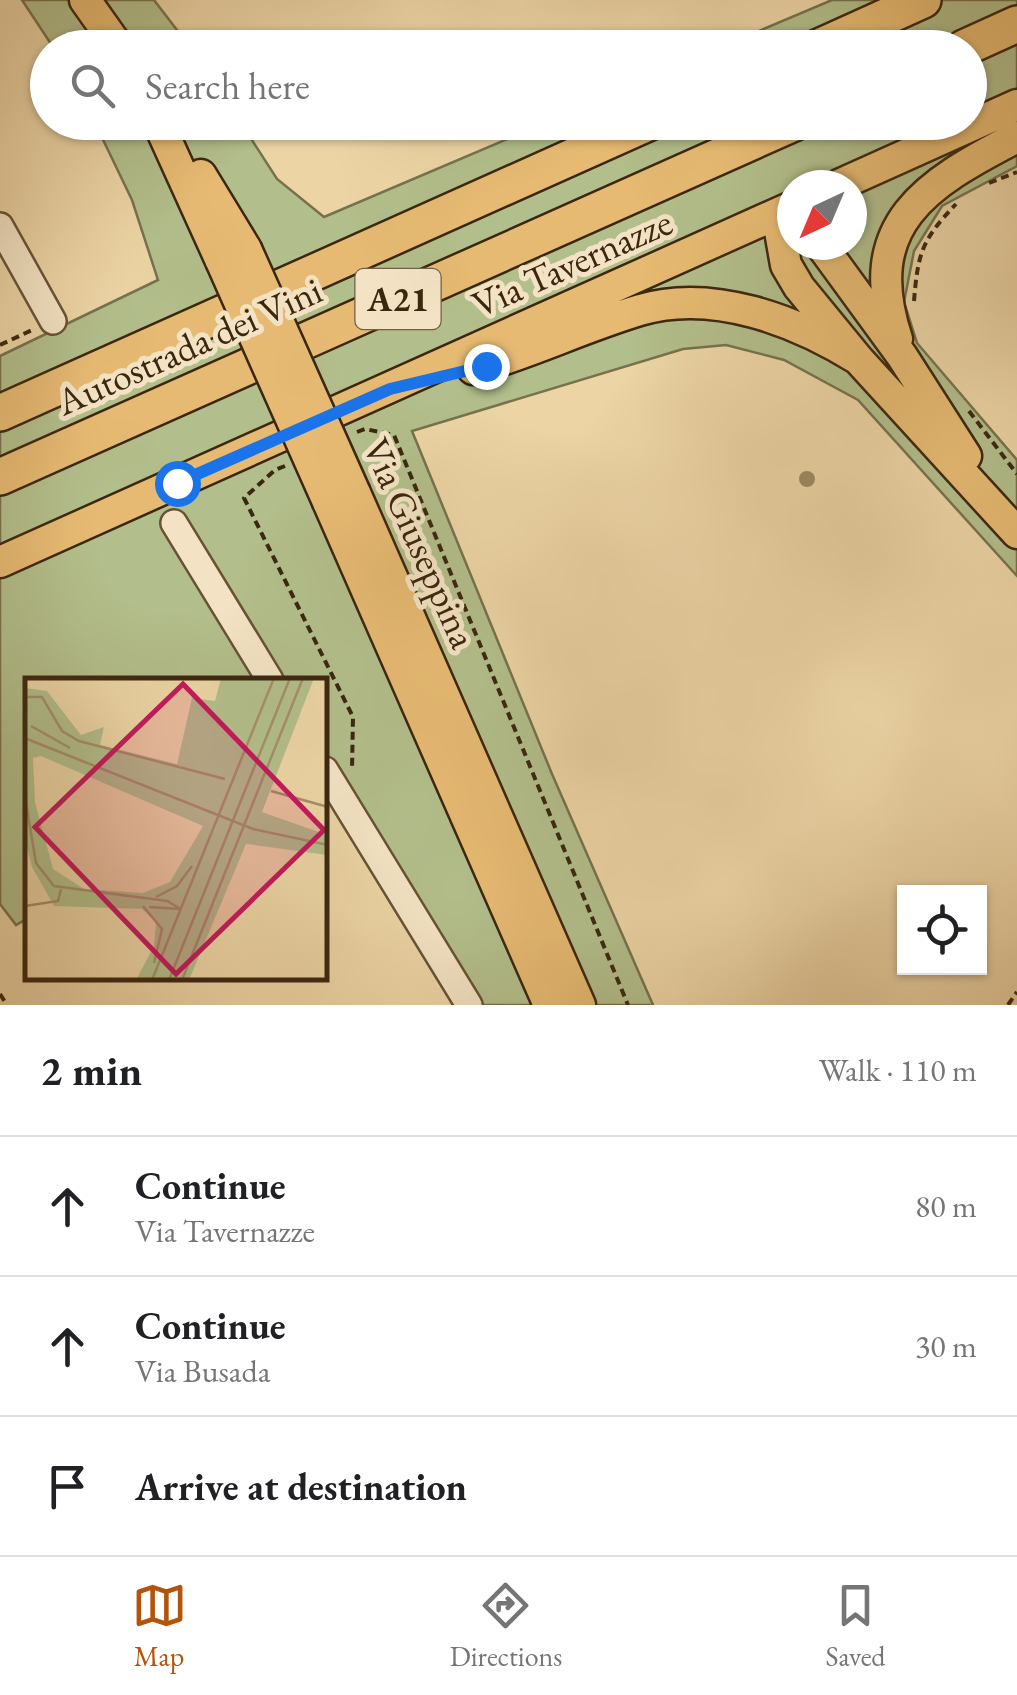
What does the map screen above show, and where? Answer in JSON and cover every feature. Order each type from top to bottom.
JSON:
[{"type":"highway","points":[[857,30],[923,0]]},
{"type":"highway","points":[[987,38],[1017,24]]},
{"type":"highway","name":"Autostrada dei Vini","points":[[0,413],[610,140]]},
{"type":"highway","name":"Autostrada dei Vini","points":[[0,477],[756,140]]},
{"type":"main road","points":[[84,0],[107,30]]},
{"type":"main road","points":[[987,118],[1017,104]]},
{"type":"main road","points":[[902,356],[888,313],[886,271],[895,234],[912,205],[936,182],[1017,137]]},
{"type":"main road","name":"Via Giuseppina","points":[[168,140],[234,255]]},
{"type":"main road","name":"Via Giuseppina","points":[[176,140],[234,255],[341,498],[549,1005]]},
{"type":"main road","points":[[867,173],[938,140]]},
{"type":"main road","name":"Via Tavernazze","points":[[0,562],[777,218]]},
{"type":"main road","points":[[786,260],[792,276],[858,359],[1017,533]]},
{"type":"main road","points":[[832,260],[944,418],[996,506]]},
{"type":"main road","points":[[390,389],[518,356],[643,309],[676,305],[714,305],[780,318],[816,333],[858,359]]},
{"type":"main road","name":"Via Giuseppina","points":[[341,498],[580,1005]]},
{"type":"street","points":[[0,226],[53,321]]},
{"type":"street","points":[[174,523],[269,678]]},
{"type":"street","points":[[328,775],[469,1005]]},
{"type":"path","points":[[984,184],[1017,172]]},
{"type":"path","points":[[914,302],[918,257],[938,223],[958,201]]},
{"type":"path","points":[[0,344],[53,321]]},
{"type":"path","points":[[966,407],[1017,474]]},
{"type":"path","points":[[1008,1005],[1017,992]]},
{"type":"path","points":[[0,994],[7,1005]]},
{"type":"green space","points":[[22,0],[154,0],[177,30],[42,30]]},
{"type":"green space","points":[[832,0],[1017,0],[1017,166],[942,206],[914,251],[904,302],[917,343],[1017,460],[1017,576],[858,400],[784,360],[726,345],[683,349],[412,431],[552,774],[653,1005],[466,1005],[328,783],[328,678],[25,678],[25,920],[16,925],[0,904],[0,356],[158,280],[132,200],[103,140],[252,140],[277,179],[324,217],[505,140],[987,140],[987,30],[761,30]]},
{"type":"route","points":[[177,483],[390,389],[486,366]]}]
